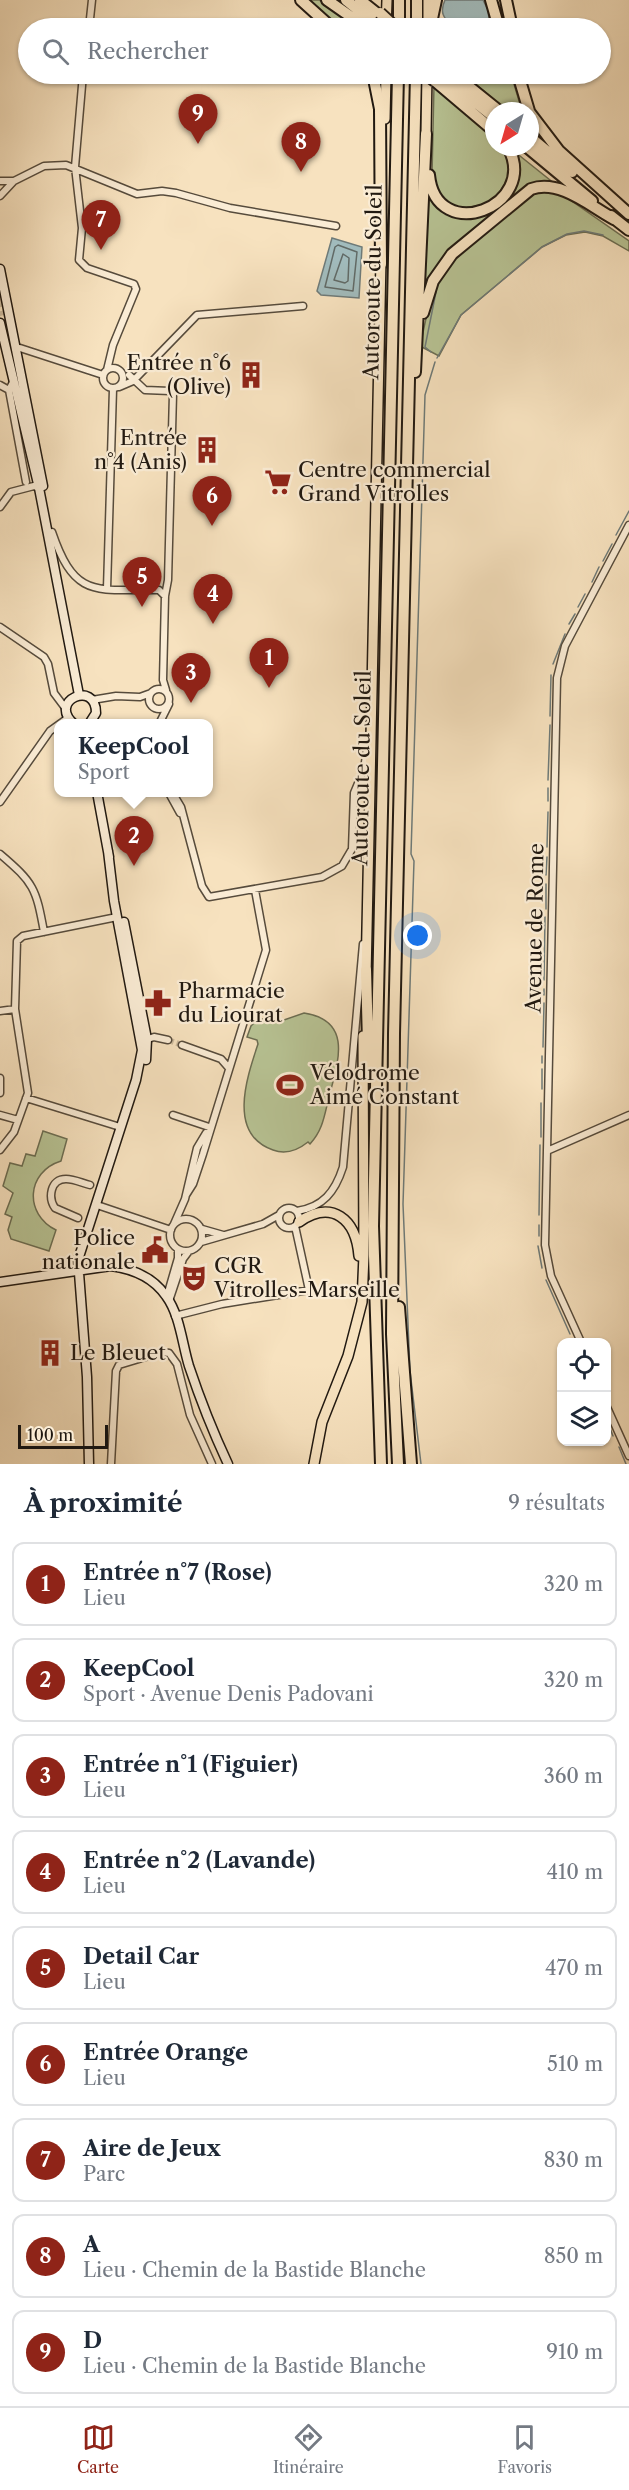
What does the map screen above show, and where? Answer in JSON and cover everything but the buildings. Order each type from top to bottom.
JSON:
[{"type":"highway","points":[[301,0],[321,18]]},
{"type":"highway","points":[[328,0],[372,18]]},
{"type":"highway","points":[[360,0],[379,18]]},
{"type":"highway","points":[[366,0],[381,18]]},
{"type":"highway","points":[[390,18],[399,0]]},
{"type":"highway","points":[[417,0],[417,18]]},
{"type":"highway","points":[[432,18],[436,0]]},
{"type":"highway","points":[[491,0],[496,18]]},
{"type":"highway","points":[[506,0],[510,18]]},
{"type":"highway","points":[[343,5],[357,18]]},
{"type":"highway","points":[[375,84],[380,109],[381,264]]},
{"type":"highway","name":"Autoroute du Soleil","points":[[381,1464],[373,1226],[398,84]]},
{"type":"highway","name":"Autoroute du Soleil","points":[[398,1464],[392,1334],[394,1034],[416,84]]},
{"type":"highway","points":[[442,84],[485,123]]},
{"type":"highway","points":[[443,84],[485,117]]},
{"type":"highway","points":[[445,84],[485,111]]},
{"type":"highway","points":[[465,84],[488,102]]},
{"type":"highway","points":[[521,84],[526,102]]},
{"type":"highway","points":[[539,125],[559,151],[629,215]]},
{"type":"highway","points":[[406,486],[416,350],[426,134]]},
{"type":"highway","points":[[426,134],[429,181],[434,194],[452,210],[467,215],[477,214],[494,206],[507,192],[513,180],[515,166],[511,156]]},
{"type":"highway","points":[[539,144],[629,215]]},
{"type":"highway","points":[[538,156],[629,230]]},
{"type":"highway","points":[[416,350],[428,294],[441,268],[460,246],[524,193],[538,187],[552,186],[614,219]]},
{"type":"highway","points":[[366,970],[373,1226]]},
{"type":"highway","points":[[393,1253],[411,1464]]},
{"type":"main road","points":[[387,0],[387,18]]},
{"type":"main road","points":[[428,0],[429,18]]},
{"type":"main road","points":[[314,1464],[322,1422],[357,1324],[362,1302],[364,1255],[363,1036],[386,84]]},
{"type":"main road","points":[[426,134],[431,84]]},
{"type":"main road","points":[[0,269],[79,695],[67,711]]},
{"type":"main road","points":[[2,319],[28,414]]},
{"type":"main road","points":[[2,319],[13,388],[52,532]]},
{"type":"main road","points":[[79,695],[94,704],[92,719]]},
{"type":"main road","points":[[80,1269],[145,1065],[144,1042],[98,797]]},
{"type":"main road","points":[[89,1464],[88,1383],[80,1252],[138,1071],[144,1042],[117,918],[108,851]]},
{"type":"main road","points":[[297,1224],[315,1213],[325,1212],[341,1217],[354,1230],[359,1254],[357,1324]]},
{"type":"main road","points":[[0,1282],[111,1266],[127,1268],[146,1276],[168,1299],[202,1404],[228,1464]]},
{"type":"street","points":[[90,18],[92,0]]},
{"type":"street","points":[[82,84],[75,167],[82,228],[81,263],[136,286],[113,345],[112,356],[105,372],[105,385],[116,388],[142,370],[197,315],[303,306]]},
{"type":"street","points":[[0,196],[14,181],[44,166],[75,167],[137,194],[162,191],[176,193],[230,208],[336,226]]},
{"type":"street","points":[[0,181],[14,181]]},
{"type":"street","points":[[20,348],[105,372],[120,371],[132,377],[146,390],[170,391],[173,394],[163,680],[170,700],[162,719]]},
{"type":"street","points":[[107,589],[116,388],[123,379],[112,356]]},
{"type":"street","points":[[0,386],[13,388],[26,482]]},
{"type":"street","points":[[22,488],[35,466]]},
{"type":"street","points":[[0,507],[11,492],[34,486],[39,488]]},
{"type":"street","name":"Avenue de Rome","points":[[579,1338],[547,1260],[547,1151],[557,678],[565,646],[629,525]]},
{"type":"street","points":[[52,532],[64,564],[72,575],[88,587],[159,590],[165,596]]},
{"type":"street","points":[[88,587],[103,580],[107,573]]},
{"type":"street","points":[[0,627],[44,657],[48,664],[54,693],[67,711]]},
{"type":"street","points":[[174,797],[178,801],[205,894],[214,897],[322,877],[342,867],[352,849],[354,793],[366,760],[372,674]]},
{"type":"street","points":[[94,704],[116,696],[140,697],[157,689],[163,680]]},
{"type":"street","points":[[157,689],[166,690]]},
{"type":"street","points":[[151,693],[153,707],[158,719]]},
{"type":"street","points":[[140,697],[153,707],[165,707],[170,700]]},
{"type":"street","points":[[0,802],[54,726]]},
{"type":"street","points":[[0,854],[20,870],[33,887],[44,932]]},
{"type":"street","points":[[230,1235],[217,1235],[202,1229],[184,1209],[191,1167],[209,1127],[266,950],[255,890]]},
{"type":"street","points":[[168,1299],[183,1259],[201,1242],[262,1224],[288,1208],[297,1211],[314,1208],[323,1202],[338,1182],[343,1167],[368,892]]},
{"type":"street","points":[[0,1150],[14,1132],[28,1093],[15,1009],[19,937],[117,918]]},
{"type":"street","points":[[0,1011],[15,1009]]},
{"type":"street","points":[[144,1042],[166,1039]]},
{"type":"street","points":[[182,1045],[221,1059],[228,1067]]},
{"type":"street","points":[[0,1078],[0,1093]]},
{"type":"street","points":[[26,1098],[120,1127]]},
{"type":"street","points":[[173,1114],[209,1127]]},
{"type":"street","points":[[0,1115],[18,1120]]},
{"type":"street","points":[[547,1151],[629,1115]]},
{"type":"street","points":[[78,1218],[55,1208],[50,1199],[51,1190],[58,1181],[66,1179],[90,1185]]},
{"type":"street","points":[[168,1299],[178,1257],[178,1249],[171,1240],[172,1227],[186,1197]]},
{"type":"street","points":[[99,1206],[172,1227]]},
{"type":"street","points":[[175,1316],[222,1304],[309,1290],[299,1251],[297,1211]]},
{"type":"street","points":[[279,1215],[281,1224]]},
{"type":"street","points":[[172,1227],[181,1219],[191,1219]]},
{"type":"street","points":[[262,1224],[281,1224],[288,1228],[299,1251]]},
{"type":"street","points":[[288,1228],[297,1224]]},
{"type":"street","points":[[201,1242],[202,1229]]},
{"type":"street","points":[[178,1249],[189,1251]]},
{"type":"street","points":[[158,1286],[166,1286],[171,1282]]},
{"type":"street","points":[[111,1464],[116,1371],[119,1365],[162,1352],[168,1353],[177,1364],[190,1415],[212,1464]]},
{"type":"street","points":[[611,1416],[629,1456]]},
{"type":"green space","points":[[306,0],[319,0],[345,18],[325,18]]},
{"type":"green space","points":[[476,84],[514,84],[519,102],[497,102]]},
{"type":"green space","points":[[434,85],[485,128],[485,156],[508,156],[509,171],[506,183],[492,203],[458,209],[440,197],[432,175]]},
{"type":"green space","points":[[514,156],[520,156],[555,184],[543,182],[460,243],[423,299],[428,198],[431,197],[461,217],[485,215],[501,204]]},
{"type":"green space","points":[[547,189],[563,195],[629,241],[629,251],[603,236],[585,232],[566,235],[542,247],[461,315],[439,356],[420,346],[430,300],[447,265],[533,192]]},
{"type":"green space","name":"Vélodrome Aimé Constant","points":[[304,1013],[320,1018],[331,1025],[337,1035],[338,1060],[320,1129],[310,1144],[308,1142],[292,1151],[283,1152],[273,1150],[259,1142],[250,1131],[245,1118],[246,1088],[258,1044],[257,1040],[247,1037],[251,1026],[258,1019],[284,1020]]},
{"type":"green space","points":[[43,1131],[67,1139],[61,1161],[49,1166],[41,1174],[33,1194],[38,1214],[56,1230],[49,1251],[11,1239],[8,1230],[12,1217],[5,1214],[13,1193],[3,1186],[10,1163],[22,1166],[26,1154],[35,1156]]},
{"type":"water","points":[[445,0],[483,0],[489,18],[445,18],[442,8]]},
{"type":"water","points":[[332,238],[362,247],[359,298],[321,295],[317,291]]},
{"type":"waterway","points":[[437,358],[461,315],[542,247],[567,234],[584,231],[603,235]]},
{"type":"waterway","points":[[431,352],[425,347],[436,292]]},
{"type":"waterway","points":[[421,1464],[410,1371],[403,1204],[425,395],[435,362]]},
{"type":"waterway","points":[[616,535],[629,511]]},
{"type":"waterway","points":[[603,561],[612,544]]},
{"type":"waterway","points":[[592,582],[599,567]]},
{"type":"waterway","points":[[578,607],[585,594]]},
{"type":"waterway","points":[[569,624],[575,614]]},
{"type":"waterway","points":[[553,664],[565,634]]},
{"type":"waterway","points":[[550,716],[551,675]]},
{"type":"waterway","points":[[548,780],[550,725]]},
{"type":"waterway","points":[[548,788],[548,801]]},
{"type":"waterway","points":[[547,847],[548,812]]},
{"type":"waterway","points":[[546,875],[547,857]]},
{"type":"waterway","points":[[546,884],[546,909]]},
{"type":"waterway","points":[[544,980],[545,917]]},
{"type":"waterway","points":[[544,989],[544,995]]},
{"type":"waterway","points":[[543,1047],[544,1003]]},
{"type":"waterway","points":[[542,1056],[542,1063]]},
{"type":"waterway","points":[[542,1069],[542,1089]]},
{"type":"waterway","points":[[541,1103],[541,1137]]},
{"type":"waterway","points":[[539,1215],[540,1145]]},
{"type":"waterway","points":[[539,1225],[539,1236]]},
{"type":"waterway","points":[[538,1246],[542,1268]]},
{"type":"waterway","points":[[546,1280],[570,1334]]},
{"type":"waterway","points":[[611,1431],[613,1436]]},
{"type":"waterway","points":[[619,1447],[626,1464]]},
{"type":"tunnel","points":[[0,299],[4,315]]},
{"type":"tunnel","points":[[168,1040],[182,1045]]},
{"type":"place","name":"D","points":[[198,144]]},
{"type":"place","name":"A","points":[[301,172]]},
{"type":"place","name":"Aire de Jeux","points":[[101,250]]},
{"type":"place","name":"Entrée n°6 (Olive)","points":[[251,375]]},
{"type":"place","name":"Entrée n°4 (Anis)","points":[[207,450]]},
{"type":"place","name":"Centre commercial Grand Vitrolles","points":[[278,482]]},
{"type":"place","name":"Entrée Orange","points":[[212,526]]},
{"type":"place","name":"Detail Car","points":[[142,607]]},
{"type":"place","name":"Entrée n°2 (Lavande)","points":[[213,624]]},
{"type":"place","name":"Entrée n°7 (Rose)","points":[[269,688]]},
{"type":"place","name":"Entrée n°1 (Figuier)","points":[[191,703]]},
{"type":"place","name":"KeepCool","points":[[134,866]]},
{"type":"place","name":"Pharmacie du Liourat","points":[[158,1003]]},
{"type":"place","name":"Vélodrome Aimé Constant","points":[[290,1085]]},
{"type":"place","name":"Police nationale","points":[[155,1250]]},
{"type":"place","name":"CGR Vitrolles-Marseille","points":[[194,1278]]},
{"type":"place","name":"Le Bleuet","points":[[50,1353]]}]
